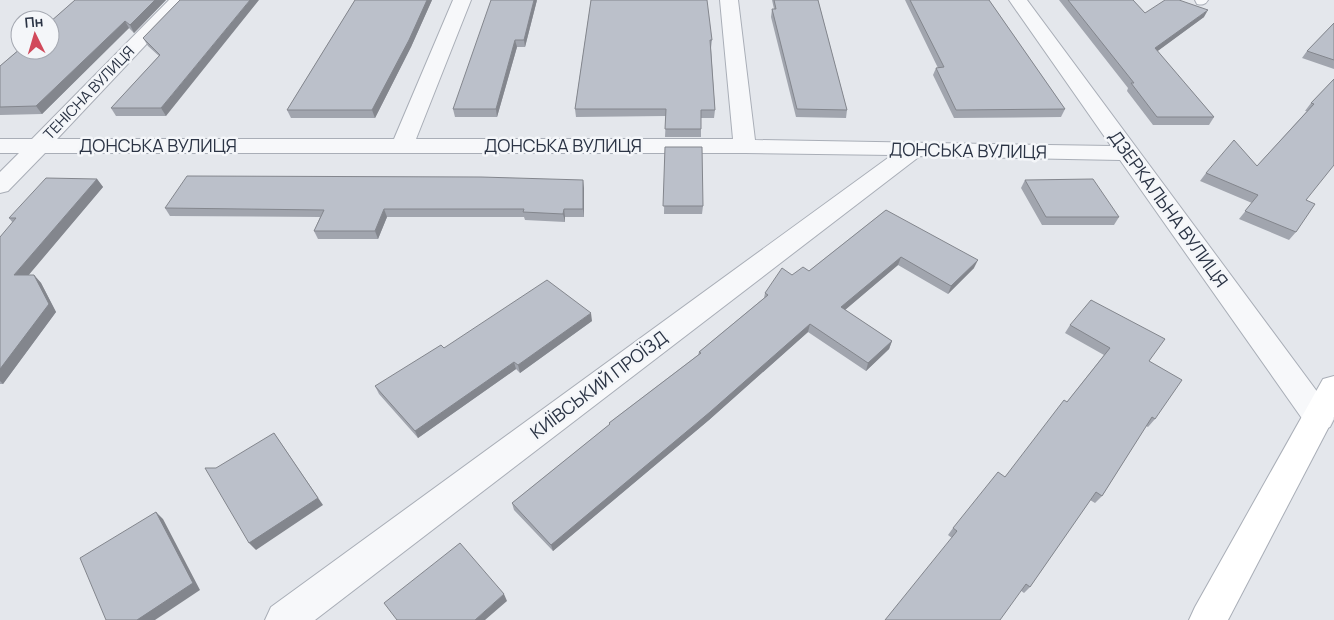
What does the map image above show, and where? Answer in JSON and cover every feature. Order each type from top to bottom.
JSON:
[{"type":"main road","points":[[1208,620],[1334,388]]},
{"type":"street","name":"ТЕНІСНА ВУЛИЦЯ","points":[[0,186],[179,0]]},
{"type":"street","points":[[402,146],[462,0]]},
{"type":"street","points":[[729,0],[745,146]]},
{"type":"street","name":"ДЗЕРКАЛЬНА ВУЛИЦЯ","points":[[1018,0],[1126,153],[1319,418]]},
{"type":"street","name":"ДОНСЬКА ВУЛИЦЯ","points":[[0,146],[745,146],[1126,153]]},
{"type":"street","name":"КИЇВСЬКИЙ ПРОЇЗД","points":[[284,620],[914,150]]},
{"type":"building","points":[[75,0],[155,0],[130,25],[125,21],[36,106],[0,107],[0,66],[10,58],[10,60],[60,60],[60,13]]},
{"type":"building","points":[[180,0],[250,0],[161,108],[111,108],[160,55],[143,38]]},
{"type":"building","points":[[355,0],[427,0],[409,40],[372,110],[287,110]]},
{"type":"building","points":[[491,0],[534,0],[524,40],[515,40],[496,109],[453,109]]},
{"type":"building","points":[[591,0],[707,0],[712,40],[710,40],[715,110],[701,110],[701,129],[665,129],[666,109],[575,109]]},
{"type":"building","points":[[774,0],[818,0],[847,110],[797,109],[772,9],[776,9]]},
{"type":"building","points":[[910,0],[989,0],[1065,109],[956,110],[936,68],[944,67]]},
{"type":"building","points":[[1068,0],[1133,0],[1145,13],[1165,0],[1179,0],[1208,10],[1155,48],[1214,117],[1157,117],[1131,83],[1134,83]]},
{"type":"building","points":[[1334,23],[1334,60],[1307,51]]},
{"type":"building","points":[[1334,79],[1334,165],[1306,200],[1315,204],[1296,232],[1245,211],[1258,195],[1206,173],[1234,140],[1257,166],[1314,104],[1311,103]]},
{"type":"building","points":[[665,147],[702,147],[703,206],[663,206]]},
{"type":"building","points":[[187,176],[481,177],[583,180],[583,209],[564,209],[563,214],[523,212],[524,209],[384,209],[375,231],[314,231],[324,210],[165,208]]},
{"type":"building","points":[[46,178],[97,179],[14,275],[34,275],[49,304],[0,369],[0,237],[16,218],[9,218]]},
{"type":"building","points":[[1093,179],[1119,217],[1046,217],[1025,180]]},
{"type":"building","points":[[886,210],[978,260],[951,286],[901,257],[841,307],[892,341],[868,363],[810,324],[710,412],[551,545],[512,503],[609,423],[701,353],[699,352],[768,295],[765,293],[782,268],[792,275],[803,267],[809,271]]},
{"type":"building","points":[[547,280],[591,313],[518,365],[514,362],[415,431],[375,386],[441,345],[444,348]]},
{"type":"building","points":[[1091,300],[1165,339],[1149,361],[1182,380],[1155,419],[1152,417],[1102,496],[1096,492],[1030,587],[1026,584],[1000,620],[885,620],[957,531],[953,528],[998,472],[1005,477],[1064,400],[1067,402],[1110,348],[1070,325]]},
{"type":"building","points":[[274,433],[318,498],[249,543],[205,468],[216,468]]},
{"type":"building","points":[[156,512],[193,583],[137,620],[106,620],[80,558]]},
{"type":"building","points":[[460,543],[504,594],[475,620],[397,620],[384,603]]}]
